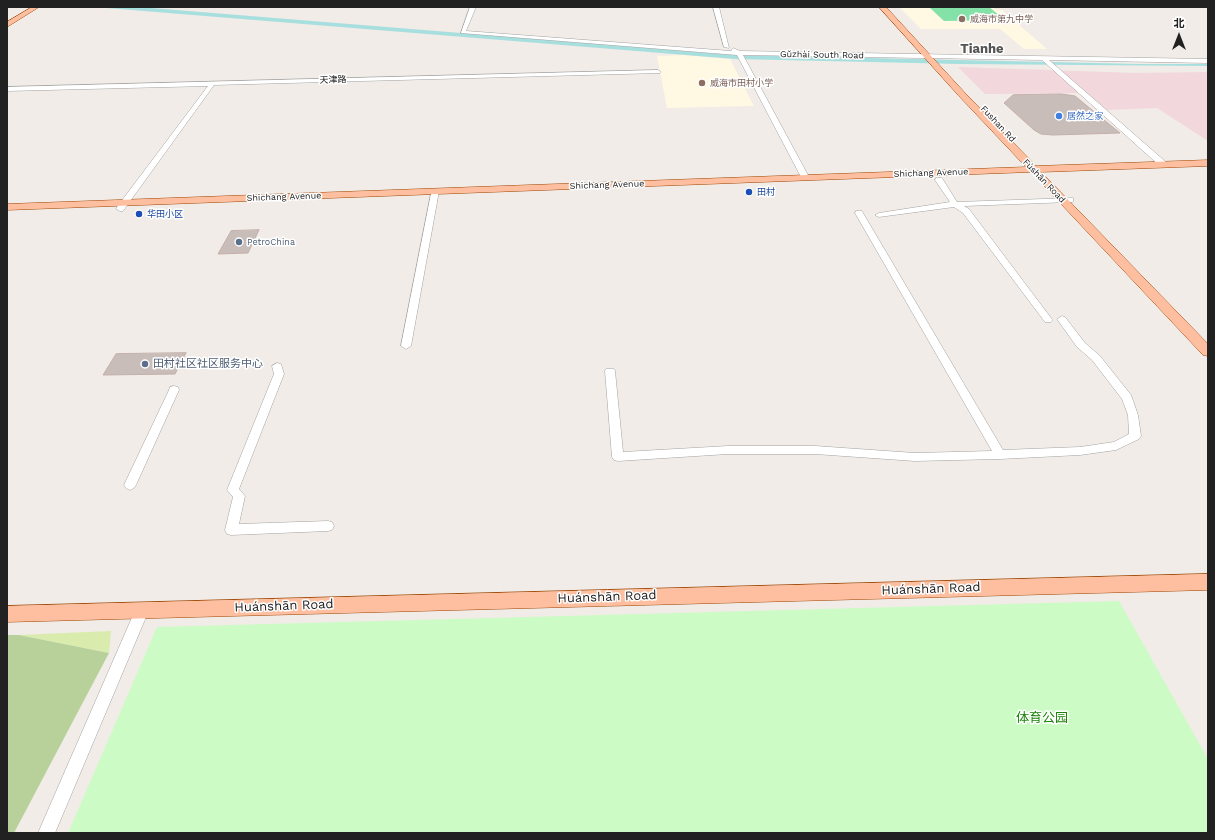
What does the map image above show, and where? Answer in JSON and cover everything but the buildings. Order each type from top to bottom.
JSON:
[{"type":"main road","points":[[7,20],[29,7]]},
{"type":"main road","points":[[7,25],[36,7]]},
{"type":"main road","name":"Fúshān Road","points":[[882,7],[934,60],[1208,352]]},
{"type":"main road","points":[[890,7],[934,60]]},
{"type":"main road","name":"Shichang Avenue","points":[[435,194],[939,180],[1039,172],[1208,163]]},
{"type":"main road","name":"Shichang Avenue","points":[[7,208],[122,206],[435,194],[805,177],[1208,170]]},
{"type":"main road","points":[[1066,200],[1208,344]]},
{"type":"main road","name":"Shichang Avenue","points":[[7,213],[122,206]]},
{"type":"main road","name":"Huánshān Road","points":[[7,614],[1208,582]]},
{"type":"street","name":"Gǔzhài South Road","points":[[472,7],[463,32],[714,51],[740,56],[1047,64],[1208,61]]},
{"type":"street","points":[[716,7],[727,48],[740,56],[805,177]]},
{"type":"street","points":[[714,51],[720,51],[727,48]]},
{"type":"street","points":[[1047,64],[1060,66]]},
{"type":"street","points":[[1047,64],[1164,165]]},
{"type":"street","points":[[1194,68],[1208,68]]},
{"type":"street","name":"天津路","points":[[7,89],[658,72]]},
{"type":"street","points":[[122,206],[213,83]]},
{"type":"street","points":[[939,180],[955,204],[966,211],[1048,320]]},
{"type":"street","points":[[406,346],[435,194]]},
{"type":"street","points":[[879,215],[955,204],[1066,200]]},
{"type":"street","points":[[860,213],[1000,456]]},
{"type":"street","points":[[610,371],[618,457],[728,450],[815,450],[915,457],[1000,456],[1080,451],[1116,446],[1135,436],[1134,415],[1126,398],[1096,358],[1081,345],[1062,319]]},
{"type":"street","points":[[277,366],[279,374],[233,490],[239,496],[231,530],[328,526]]},
{"type":"street","points":[[130,485],[174,390]]},
{"type":"street","points":[[46,833],[142,610]]},
{"type":"shaded area","name":"威海市第九中学","points":[[899,7],[992,7],[1002,10],[1047,49],[1024,49],[1000,29],[921,29]]},
{"type":"shaded area","name":"威海市田村小学","points":[[684,55],[730,59],[754,106],[667,108],[657,56]]},
{"type":"shaded area","points":[[958,67],[1136,73],[1208,72],[1208,141],[1157,108],[1106,110],[1086,93],[985,94]]},
{"type":"green space","points":[[929,7],[989,7],[1005,20],[944,21]]},
{"type":"green space","name":"体育公园","points":[[1119,601],[1208,759],[1208,833],[68,833],[157,627]]},
{"type":"green space","points":[[111,631],[109,653],[19,635]]},
{"type":"green space","points":[[7,635],[19,635],[109,653],[14,833],[7,833]]},
{"type":"water","points":[[94,7],[139,7],[733,55],[1141,64],[1208,64],[1208,66],[960,64],[735,59]]},
{"type":"place","name":"威海市第九中学","points":[[962,19]]},
{"type":"place","name":"威海市田村小学","points":[[702,83]]},
{"type":"place","name":"居然之家","points":[[1059,116]]},
{"type":"place","name":"田村","points":[[749,192]]},
{"type":"place","name":"华田小区","points":[[139,214]]},
{"type":"place","name":"PetroChina","points":[[239,242]]},
{"type":"place","name":"田村社区社区服务中心","points":[[145,364]]},
{"type":"district","name":"Tianhe","points":[[982,49]]}]
